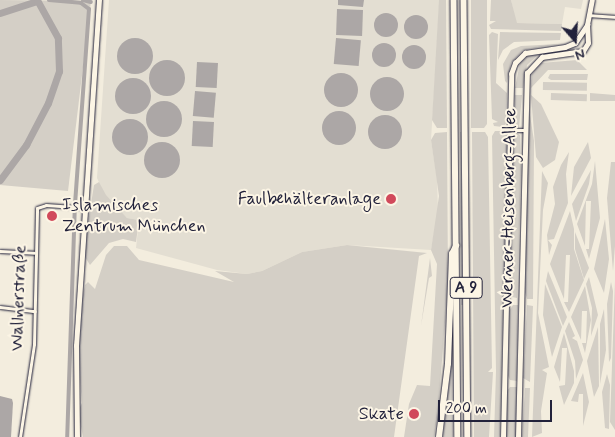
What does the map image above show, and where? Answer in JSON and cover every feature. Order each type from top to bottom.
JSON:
[{"type":"highway","name":"A 9","points":[[454,0],[458,437]]},
{"type":"highway","name":"A 9","points":[[464,0],[468,437]]},
{"type":"highway","points":[[439,437],[448,364],[452,254],[457,244]]},
{"type":"street","points":[[77,437],[76,346],[99,0]]},
{"type":"street","name":"Werner-Heisenberg-Allee","points":[[518,437],[525,83],[528,68],[536,60],[546,56],[583,51],[588,43],[587,25],[592,0]]},
{"type":"street","points":[[589,15],[615,17]]},
{"type":"street","name":"Werner-Heisenberg-Allee","points":[[503,437],[511,82],[513,67],[521,56],[531,51],[570,46],[581,36],[587,25]]},
{"type":"street","points":[[510,130],[525,130]]},
{"type":"street","name":"Wallnerstraße","points":[[20,437],[35,311],[34,253],[37,208],[46,205],[86,208]]},
{"type":"street","points":[[0,251],[34,253]]},
{"type":"street","points":[[0,307],[35,311]]},
{"type":"shaded area","points":[[0,0],[91,1],[68,191],[0,185]]},
{"type":"shaded area","points":[[109,0],[443,0],[439,9],[431,140],[437,179],[438,211],[431,250],[347,245],[302,252],[262,271],[247,274],[217,270],[136,248],[139,220],[127,218],[105,195],[97,178]]},
{"type":"shaded area","points":[[338,0],[364,0],[363,7],[338,5]]},
{"type":"shaded area","points":[[439,0],[446,0],[447,128],[437,128],[432,120]]},
{"type":"shaded area","points":[[471,0],[487,0],[487,124],[484,128],[471,128]]},
{"type":"shaded area","points":[[491,0],[511,0],[517,23],[562,24],[561,31],[491,29],[489,25],[496,21],[490,21]]},
{"type":"shaded area","points":[[511,0],[583,0],[581,9],[565,7],[562,24],[516,23]]},
{"type":"shaded area","points":[[337,9],[363,10],[362,36],[336,35]]},
{"type":"shaded area","points":[[386,13],[394,17],[398,25],[394,33],[386,37],[378,33],[374,25],[378,17]]},
{"type":"shaded area","points":[[416,15],[424,19],[428,27],[424,35],[416,39],[408,35],[404,27],[408,19]]},
{"type":"shaded area","points":[[492,32],[498,34],[496,83],[507,93],[506,123],[503,127],[494,126],[493,123],[498,122],[492,119],[489,35]]},
{"type":"shaded area","points":[[500,32],[561,33],[560,40],[514,42],[503,50],[498,60]]},
{"type":"shaded area","points":[[135,38],[147,44],[153,56],[147,68],[135,74],[123,68],[117,56],[123,44]]},
{"type":"shaded area","points":[[336,38],[361,40],[359,66],[334,64]]},
{"type":"shaded area","points":[[384,43],[392,47],[396,55],[392,63],[384,67],[376,63],[372,55],[376,47]]},
{"type":"shaded area","points":[[559,44],[523,50],[511,63],[507,83],[505,81],[503,64],[511,50],[521,46]]},
{"type":"shaded area","points":[[414,45],[422,49],[426,57],[422,65],[414,69],[406,65],[402,57],[406,49]]},
{"type":"shaded area","points":[[540,53],[527,65],[523,88],[515,88],[520,63],[529,55]]},
{"type":"shaded area","points":[[167,60],[179,66],[185,78],[179,90],[167,96],[155,90],[149,78],[155,66]]},
{"type":"shaded area","points":[[577,60],[587,70],[548,70],[531,88],[532,74],[541,63]]},
{"type":"shaded area","points":[[197,62],[218,63],[217,88],[196,87]]},
{"type":"shaded area","points":[[341,73],[348,74],[353,78],[357,83],[357,97],[353,102],[348,106],[341,107],[334,106],[329,102],[325,97],[324,90],[325,83],[329,78],[334,74]]},
{"type":"shaded area","points":[[550,74],[588,74],[587,80],[551,80],[548,78]]},
{"type":"shaded area","points":[[387,77],[394,78],[399,82],[403,87],[403,101],[399,106],[394,110],[387,111],[380,110],[375,106],[371,101],[370,94],[371,87],[375,82],[380,78]]},
{"type":"shaded area","points":[[133,78],[145,84],[151,96],[145,108],[133,114],[121,108],[115,96],[121,84]]},
{"type":"shaded area","points":[[543,82],[587,83],[587,91],[543,90]]},
{"type":"shaded area","points":[[195,91],[216,93],[214,118],[193,116]]},
{"type":"shaded area","points":[[551,93],[587,94],[587,101],[551,100]]},
{"type":"shaded area","points":[[590,93],[615,95],[615,101],[590,101]]},
{"type":"shaded area","points":[[515,95],[522,95],[519,128],[515,125]]},
{"type":"shaded area","points":[[531,95],[541,104],[559,142],[555,160],[543,168],[536,157]]},
{"type":"shaded area","points":[[164,101],[176,107],[182,119],[176,131],[164,137],[152,131],[146,119],[152,107]]},
{"type":"shaded area","points":[[528,102],[534,141],[533,299],[527,299],[525,292]]},
{"type":"shaded area","points":[[339,111],[346,112],[351,116],[355,121],[355,135],[351,140],[346,144],[339,145],[332,144],[327,140],[323,135],[322,128],[323,121],[327,116],[332,112]]},
{"type":"shaded area","points":[[385,115],[392,116],[397,120],[401,125],[401,139],[397,144],[392,148],[385,149],[378,148],[373,144],[369,139],[368,132],[369,125],[373,120],[378,116]]},
{"type":"shaded area","points":[[130,119],[142,125],[148,137],[142,149],[130,155],[118,149],[112,137],[118,125]]},
{"type":"shaded area","points":[[193,121],[214,122],[213,147],[192,146]]},
{"type":"shaded area","points":[[495,131],[504,131],[507,135],[500,437],[494,437],[496,371],[492,136]]},
{"type":"shaded area","points":[[447,132],[448,284],[438,411],[434,437],[404,437],[409,404],[417,385],[430,386],[437,264],[431,250],[439,196],[431,140],[435,133]]},
{"type":"shaded area","points":[[461,132],[463,305],[461,305]]},
{"type":"shaded area","points":[[472,132],[485,132],[488,137],[492,368],[488,372],[493,372],[489,437],[474,437]]},
{"type":"shaded area","points":[[514,132],[520,135],[521,164],[517,298],[512,297],[509,293]]},
{"type":"shaded area","points":[[162,142],[174,148],[180,160],[174,172],[162,178],[150,172],[144,160],[150,148]]},
{"type":"shaded area","points":[[588,142],[591,158],[571,196],[574,167]]},
{"type":"shaded area","points":[[569,152],[566,174],[568,203],[554,239],[548,240],[552,245],[549,255],[547,235],[555,204],[553,187],[561,165]]},
{"type":"shaded area","points":[[595,161],[600,218],[589,259],[586,249],[589,249],[591,201],[586,201],[585,246],[577,224],[592,184]]},
{"type":"shaded area","points":[[611,162],[615,162],[615,246],[613,271],[607,198]]},
{"type":"shaded area","points":[[591,170],[589,184],[576,221],[572,204]]},
{"type":"shaded area","points":[[542,171],[548,183],[543,210],[538,313],[549,367],[542,370],[547,373],[541,411],[542,433],[532,437]]},
{"type":"shaded area","points":[[99,182],[106,195],[127,218],[139,220],[136,242],[123,239],[109,243],[90,265],[85,257],[85,243],[94,185]]},
{"type":"shaded area","points":[[570,211],[574,229],[574,249],[584,280],[569,312],[564,302],[568,302],[570,255],[566,255],[564,299],[550,264]]},
{"type":"shaded area","points":[[605,219],[609,259],[604,293],[594,269]]},
{"type":"shaded area","points":[[575,232],[589,268],[584,279],[575,249]]},
{"type":"shaded area","points":[[347,245],[427,253],[419,256],[394,437],[83,437],[78,411],[82,403],[78,356],[81,305],[85,285],[88,282],[95,289],[106,255],[114,246],[127,246],[139,260],[234,282],[215,271],[247,274],[262,271],[302,252]]},
{"type":"shaded area","points":[[430,258],[432,276],[429,278],[421,326]]},
{"type":"shaded area","points":[[548,271],[567,317],[563,326],[546,281]]},
{"type":"shaded area","points":[[589,277],[598,315],[591,336],[592,308],[586,284]]},
{"type":"shaded area","points":[[615,281],[615,430],[610,422]]},
{"type":"shaded area","points":[[611,282],[613,291],[611,358],[609,362],[607,304]]},
{"type":"shaded area","points":[[545,284],[562,327],[552,357],[543,315]]},
{"type":"shaded area","points":[[585,286],[591,320],[585,353],[582,343],[586,343],[587,311],[582,311],[581,340],[571,317]]},
{"type":"shaded area","points":[[513,305],[518,305],[517,381],[510,380],[508,376],[509,311]]},
{"type":"shaded area","points":[[527,305],[533,306],[530,382],[523,378]]},
{"type":"shaded area","points":[[604,309],[606,350],[600,384],[600,324]]},
{"type":"shaded area","points":[[569,322],[575,336],[572,338],[577,341],[583,360],[576,379],[575,361],[565,331]]},
{"type":"shaded area","points":[[598,327],[599,386],[594,397],[587,361]]},
{"type":"shaded area","points":[[564,333],[574,371],[574,383],[564,405],[559,386],[565,385],[567,348],[562,348],[560,382],[554,367]]},
{"type":"shaded area","points":[[452,358],[453,437],[443,437],[445,419]]},
{"type":"shaded area","points":[[583,373],[589,402],[583,426],[583,394],[579,394],[578,402],[571,401]]},
{"type":"shaded area","points":[[607,374],[610,385],[609,429],[605,428],[602,392]]},
{"type":"shaded area","points":[[510,387],[517,387],[516,437],[506,437],[507,391]]},
{"type":"shaded area","points":[[525,388],[530,388],[528,437],[522,437]]},
{"type":"shaded area","points":[[0,396],[12,399],[11,437],[0,437]]},
{"type":"waterway","points":[[0,180],[26,145],[48,103],[59,71],[58,38],[37,0]]},
{"type":"waterway","points":[[49,0],[81,3],[89,9],[75,202],[67,437]]},
{"type":"waterway","points":[[83,0],[91,2]]},
{"type":"waterway","points":[[0,13],[37,1]]},
{"type":"place","name":"Faulbehälteranlage","points":[[391,199]]},
{"type":"place","name":"Islamisches Zentrum München","points":[[52,216]]},
{"type":"place","name":"Skate","points":[[414,414]]}]
